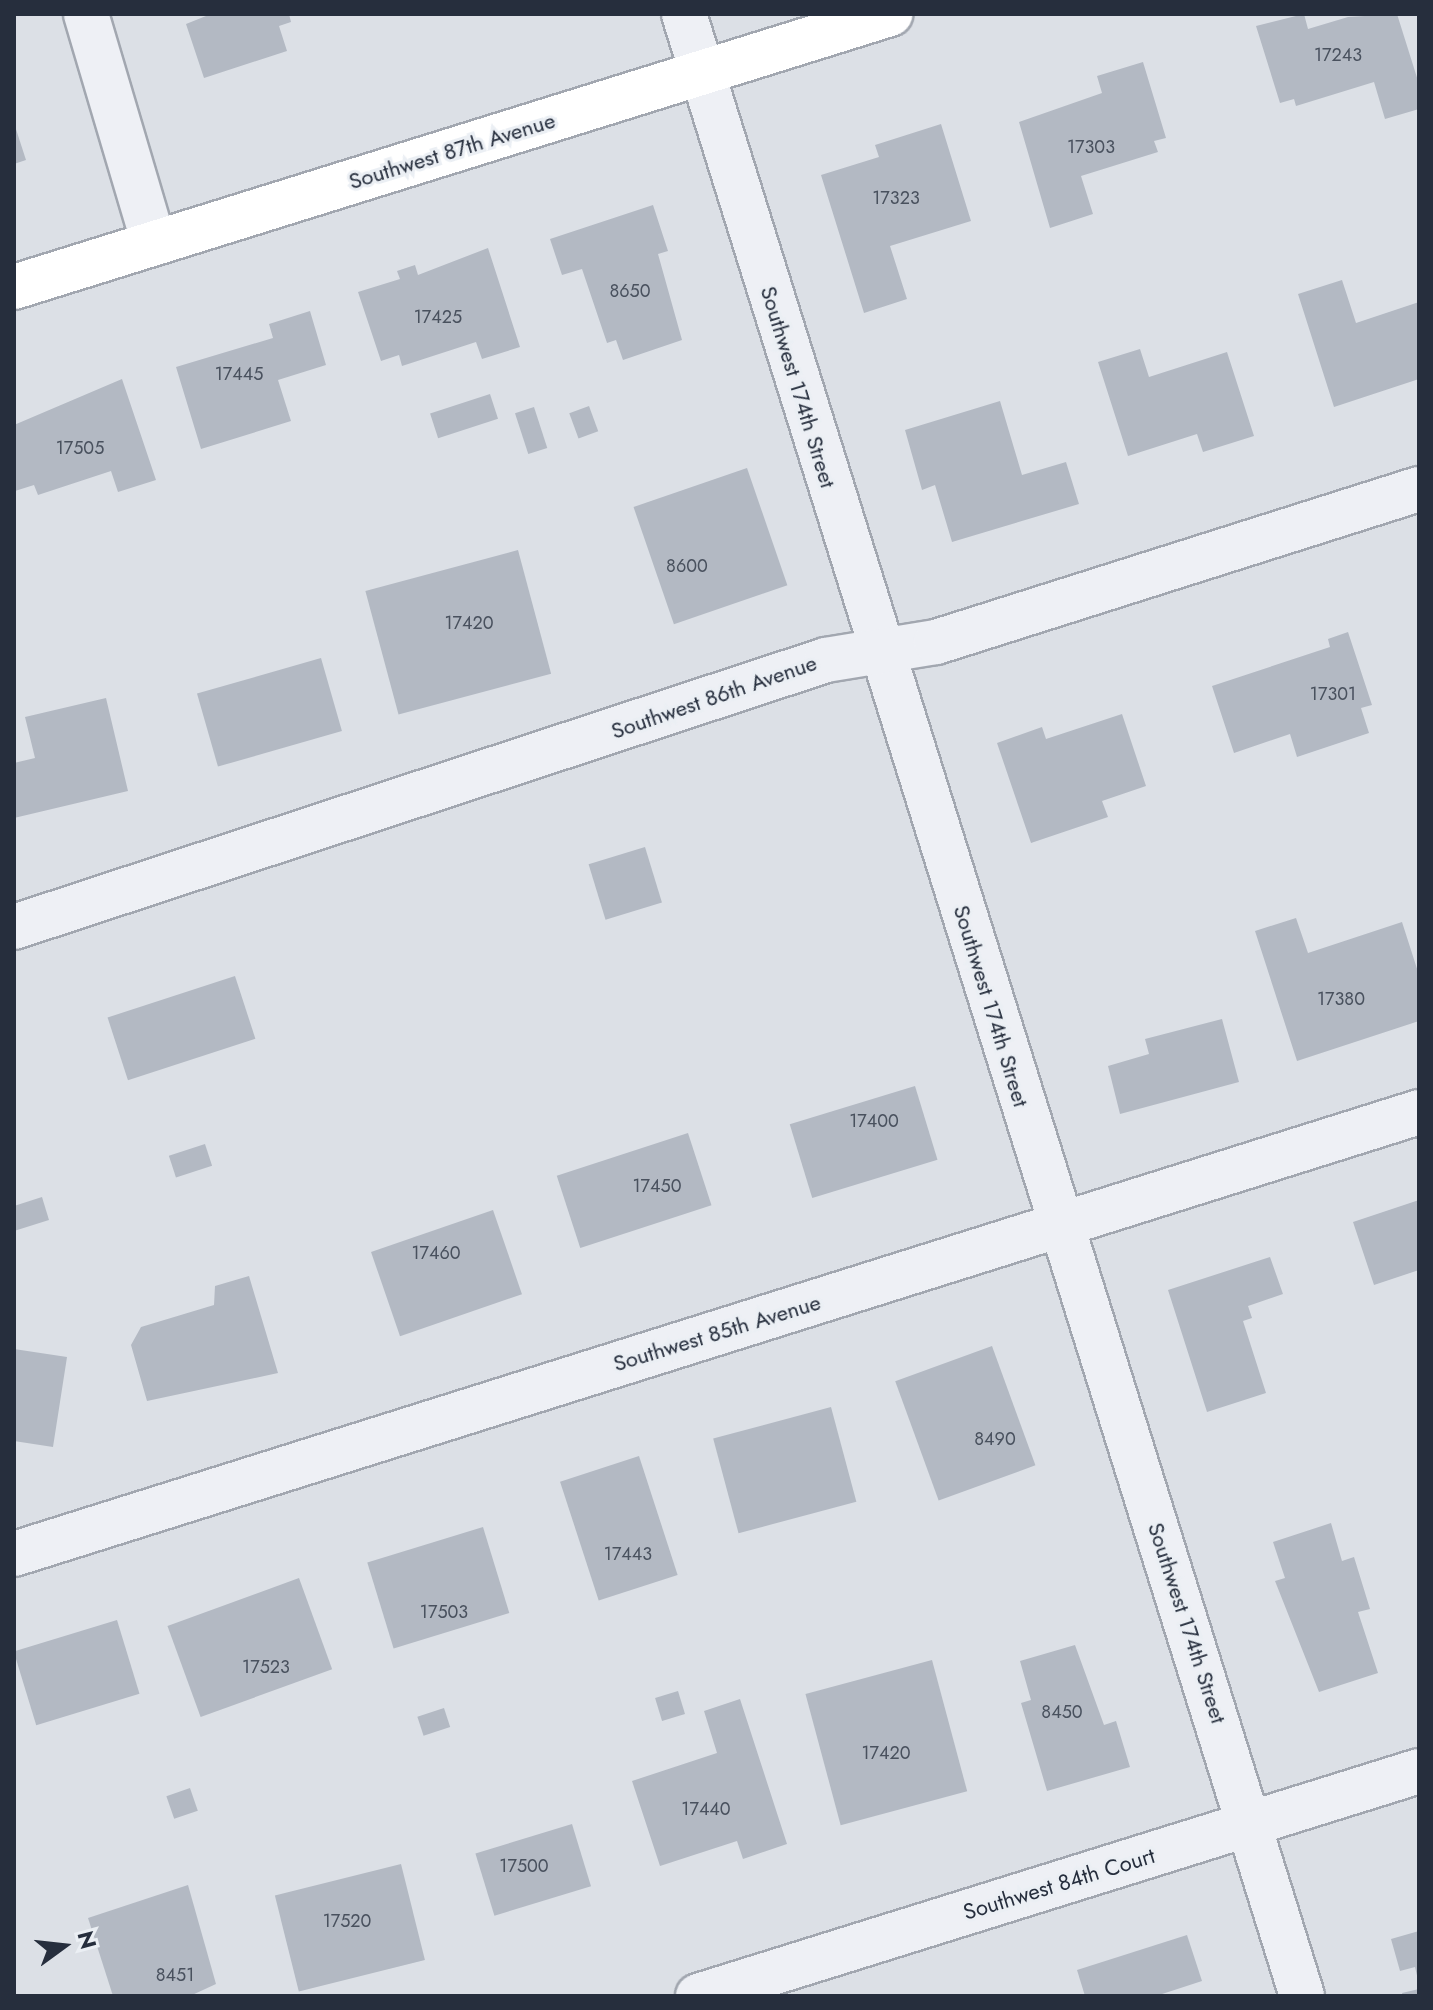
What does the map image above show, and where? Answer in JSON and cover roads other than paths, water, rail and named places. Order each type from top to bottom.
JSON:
[{"type":"street","points":[[86,14],[154,243]]},
{"type":"street","name":"Southwest 174th Street","points":[[684,14],[879,649],[1302,1996]]},
{"type":"street","name":"Southwest 87th Avenue","points":[[14,287],[890,14]]},
{"type":"street","name":"Southwest 86th Avenue","points":[[14,927],[826,660],[936,642],[1419,489]]},
{"type":"street","name":"Southwest 85th Avenue","points":[[14,1554],[1419,1112]]},
{"type":"street","name":"Southwest 84th Court","points":[[698,1996],[1419,1771]]}]
